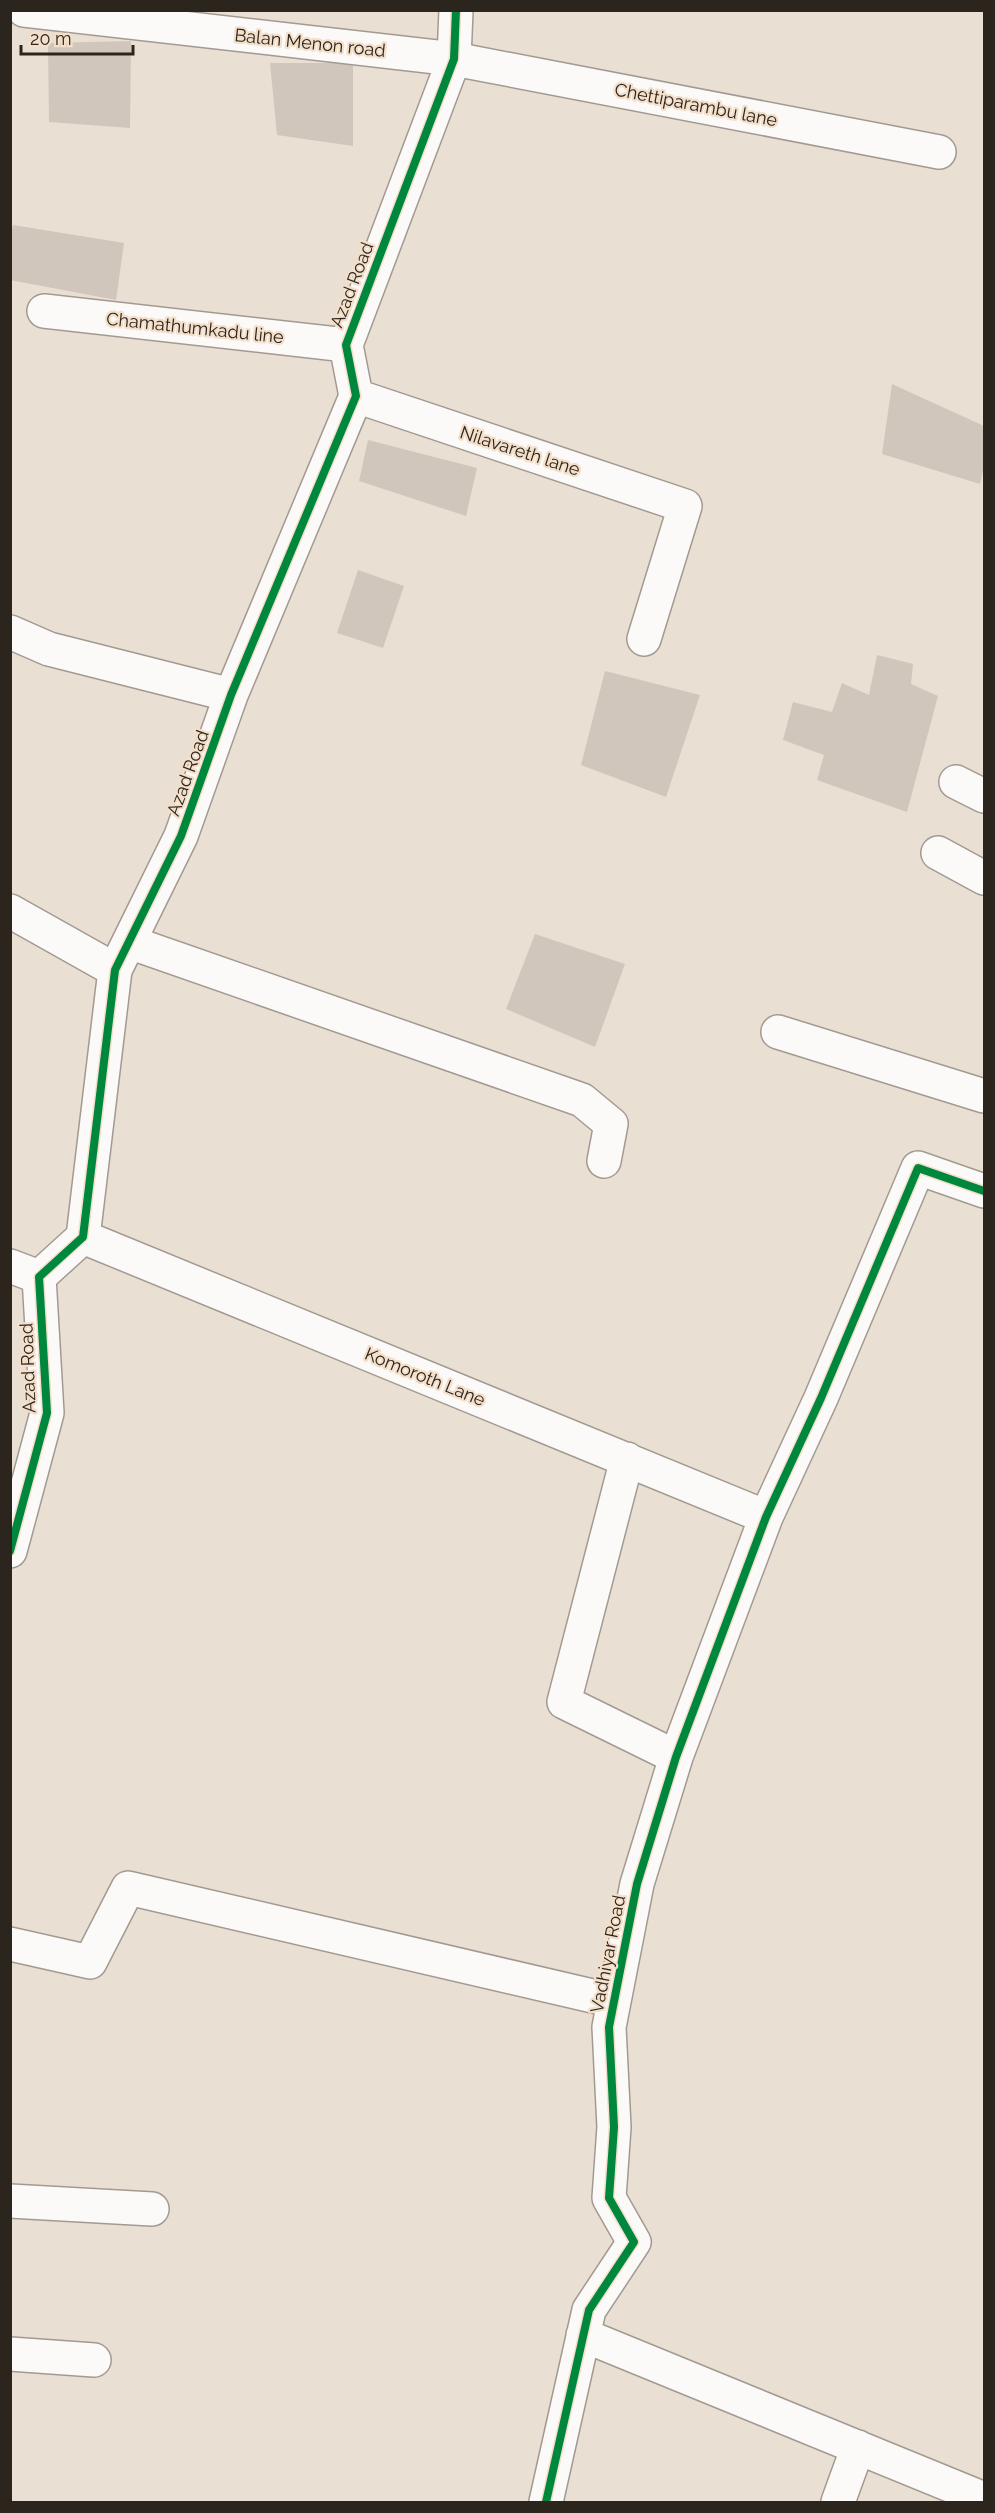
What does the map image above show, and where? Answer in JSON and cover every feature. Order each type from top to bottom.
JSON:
[{"type":"street","name":"Balan Menon road","points":[[24,10],[454,59]]},
{"type":"street","name":"Azad Road","points":[[10,1551],[47,1413],[25,1272],[83,1237],[122,956],[181,836],[231,695],[356,396],[346,345],[454,59],[456,10]]},
{"type":"street","name":"Chettiparambu lane","points":[[454,59],[939,152]]},
{"type":"street","name":"Chamathumkadu line","points":[[44,311],[346,345]]},
{"type":"street","name":"Nilavareth lane","points":[[356,396],[685,506],[644,639]]},
{"type":"street","points":[[10,632],[49,649],[231,695]]},
{"type":"street","points":[[938,853],[984,878]]},
{"type":"street","points":[[10,911],[122,956],[582,1100],[610,1124],[604,1161]]},
{"type":"street","points":[[778,1032],[984,1096]]},
{"type":"street","name":"Vadhiyar Road","points":[[546,2502],[589,2310],[634,2242],[609,2198],[614,2127],[609,2027],[637,1884],[676,1757],[766,1517],[821,1398],[918,1168],[984,1191]]},
{"type":"street","name":"Komoroth Lane","points":[[83,1237],[766,1517]]},
{"type":"street","points":[[627,1459],[564,1702],[676,1757]]},
{"type":"street","points":[[10,1944],[90,1962],[128,1888],[614,2001]]},
{"type":"street","points":[[10,2201],[152,2209]]},
{"type":"street","points":[[583,2335],[984,2499]]},
{"type":"street","points":[[10,2354],[94,2360]]},
{"type":"street","points":[[838,2502],[858,2447]]},
{"type":"building","points":[[131,41],[130,128],[49,122],[48,43]]},
{"type":"building","points":[[270,63],[353,63],[353,146],[277,135]]},
{"type":"building","points":[[13,225],[124,243],[116,300],[10,280],[10,236]]},
{"type":"building","points":[[892,384],[984,426],[984,466],[980,484],[882,454]]},
{"type":"building","points":[[368,440],[477,468],[466,516],[359,481]]},
{"type":"building","points":[[358,570],[404,586],[383,648],[337,633]]},
{"type":"building","points":[[877,655],[913,664],[911,684],[938,696],[907,812],[817,780],[824,755],[783,740],[793,702],[832,712],[842,683],[869,695]]},
{"type":"building","points":[[605,671],[700,695],[666,797],[581,765]]},
{"type":"building","points":[[535,934],[625,964],[595,1047],[506,1009]]},
{"type":"cycle path","points":[[10,1551],[47,1413],[39,1277],[83,1237],[115,970],[181,836],[231,695],[356,396],[346,345],[454,59],[456,10]]},
{"type":"cycle path","points":[[546,2502],[589,2310],[634,2242],[609,2198],[614,2127],[609,2027],[637,1884],[676,1757],[766,1517],[821,1398],[918,1168],[984,1191]]}]
